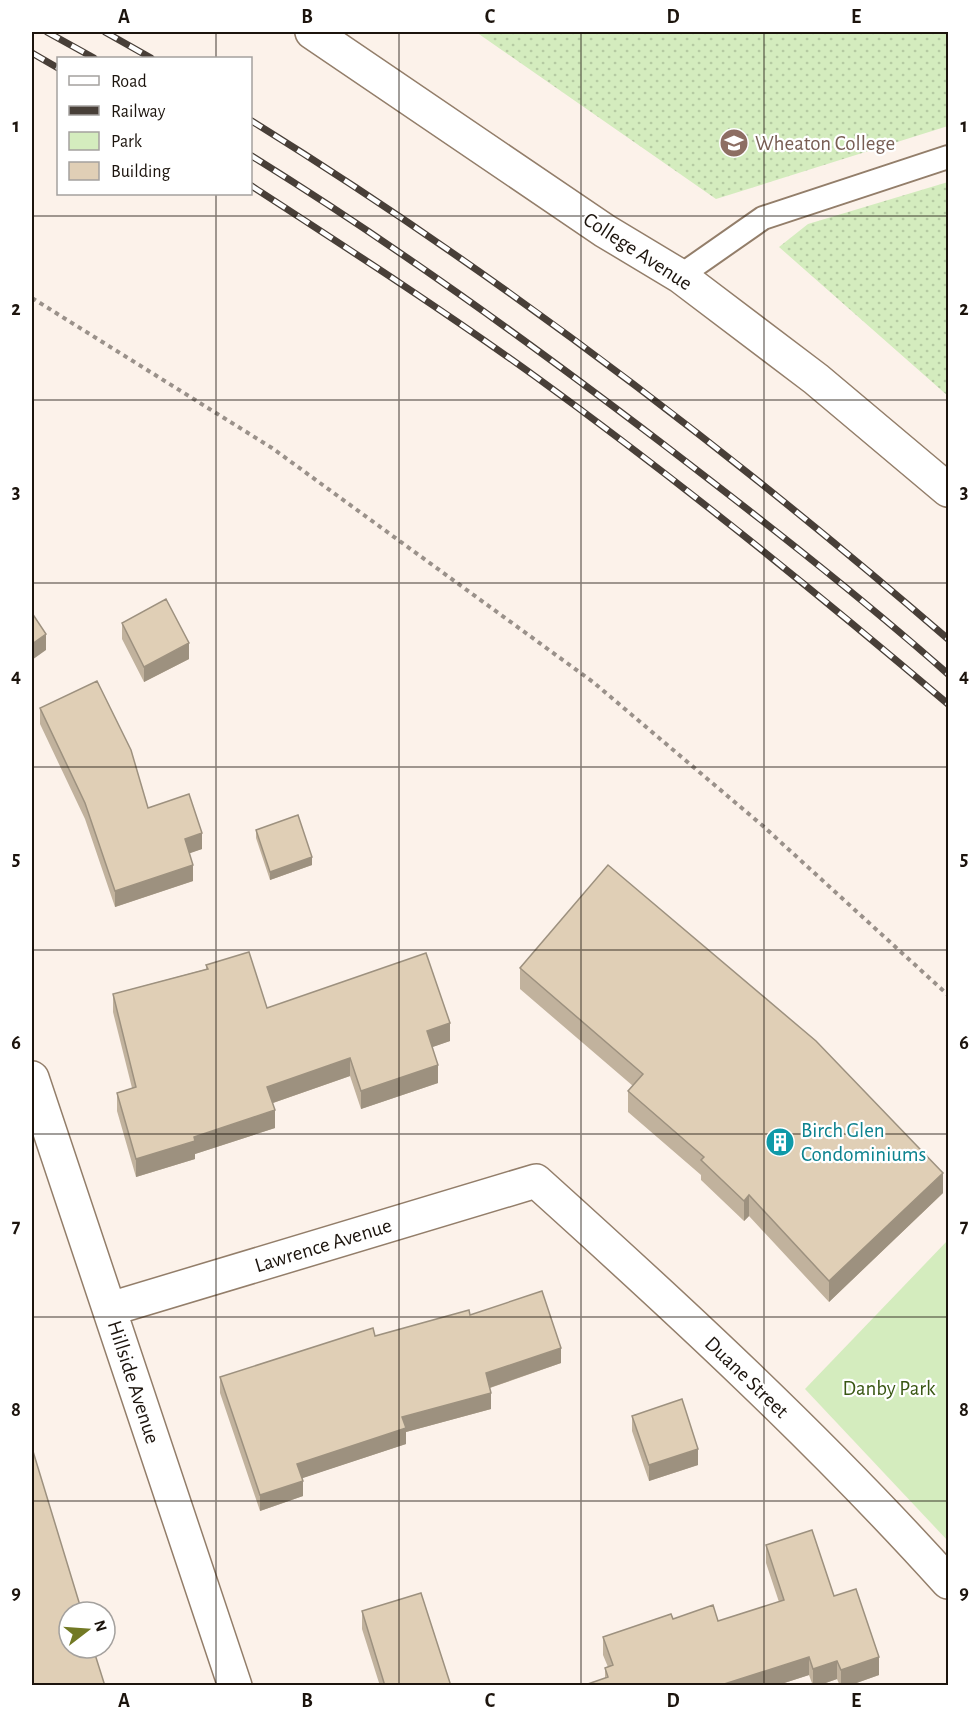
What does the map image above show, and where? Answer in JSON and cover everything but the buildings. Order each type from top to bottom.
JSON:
[{"type":"street","name":"College Avenue","points":[[312,32],[605,231],[680,276],[816,379],[948,490]]},
{"type":"street","name":"Hillside Avenue","points":[[32,1078],[235,1686]]},
{"type":"street","name":"Lawrence Avenue","points":[[110,1309],[536,1181]]},
{"type":"street","name":"Duane Street","points":[[536,1181],[706,1336],[808,1436],[948,1582]]},
{"type":"lane","points":[[680,276],[763,218],[948,157]]},
{"type":"path","points":[[32,298],[272,448],[593,682],[763,826],[948,995]]},
{"type":"green space","points":[[476,32],[948,32],[948,126],[716,199]]},
{"type":"green space","points":[[948,182],[948,396],[779,247],[808,224]]},
{"type":"green space","name":"Danby Park","points":[[948,1240],[948,1541],[805,1389]]},
{"type":"railway","points":[[47,32],[92,57]]},
{"type":"railway","points":[[105,32],[149,57]]},
{"type":"railway","points":[[32,53],[57,67]]},
{"type":"railway","points":[[252,121],[432,239],[610,366],[781,500],[948,639]]},
{"type":"railway","points":[[252,156],[407,258],[509,329],[609,403],[805,555],[948,674]]},
{"type":"railway","points":[[252,186],[466,328],[589,416],[745,537],[948,704]]},
{"type":"place","name":"Wheaton College","points":[[734,143]]},
{"type":"place","name":"Birch Glen Condominiums","points":[[780,1142]]}]
